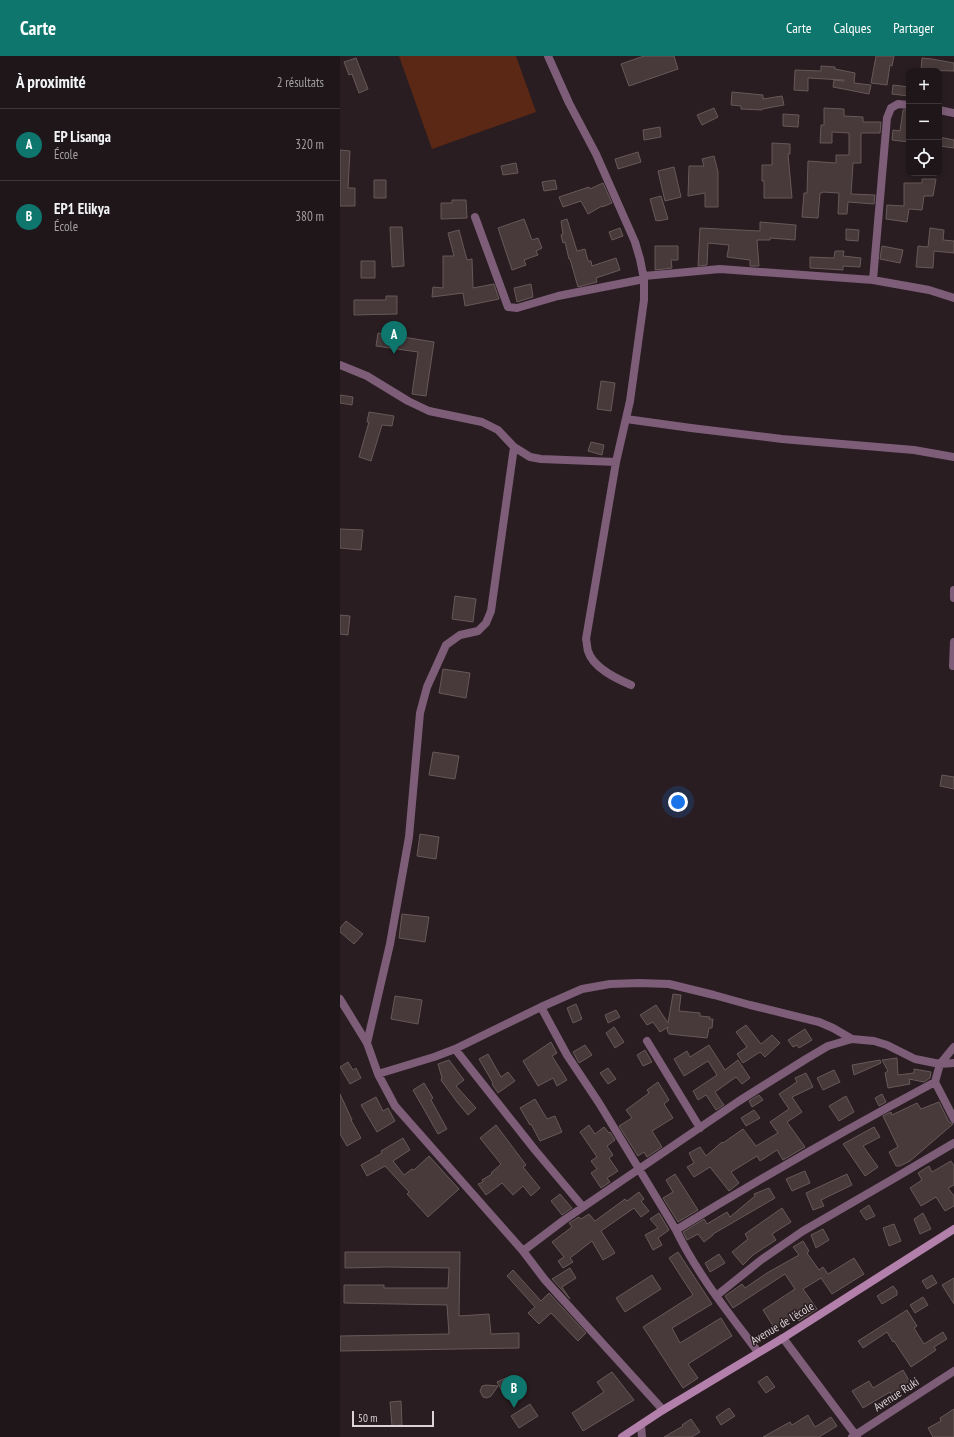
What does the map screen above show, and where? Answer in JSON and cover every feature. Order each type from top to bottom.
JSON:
[{"type":"street","points":[[548,56],[569,103],[596,154],[635,242],[644,278],[643,308],[630,401],[616,462],[586,639],[588,652],[596,663],[613,677],[632,685]]},
{"type":"street","points":[[873,280],[887,118],[890,108],[898,104],[906,105]]},
{"type":"street","points":[[942,111],[954,113]]},
{"type":"street","points":[[475,217],[508,307],[517,308],[558,296],[644,278],[720,269],[873,280],[928,290],[954,298]]},
{"type":"street","points":[[340,365],[367,376],[408,401],[429,411],[482,422],[498,430],[514,447],[530,458],[541,460],[616,462]]},
{"type":"street","points":[[626,419],[782,439],[914,450],[954,457]]},
{"type":"street","points":[[367,1043],[390,944],[409,837],[420,713],[427,687],[446,645],[460,635],[478,631],[486,623],[491,611],[514,447]]},
{"type":"street","points":[[954,590],[954,598]]},
{"type":"street","points":[[953,666],[954,642]]},
{"type":"street","points":[[378,1074],[455,1049],[582,989],[610,984],[639,983],[669,984],[819,1022],[852,1039],[887,1045],[915,1059],[940,1064],[954,1063]]},
{"type":"street","points":[[340,999],[367,1043],[378,1074],[395,1106],[523,1251],[545,1280],[664,1410]]},
{"type":"street","points":[[541,1008],[567,1055],[599,1103],[716,1296],[758,1352]]},
{"type":"street","points":[[523,1251],[583,1207],[739,1101],[828,1046],[852,1039]]},
{"type":"street","points":[[647,1041],[700,1128]]},
{"type":"street","points":[[954,1047],[940,1064],[935,1082],[954,1119]]},
{"type":"street","points":[[455,1049],[535,1150],[583,1207]]},
{"type":"street","points":[[676,1230],[846,1129],[935,1082]]},
{"type":"street","points":[[716,1296],[761,1260],[803,1231],[954,1143]]},
{"type":"street","name":"Avenue de l'école","points":[[622,1437],[953,1232]]},
{"type":"street","points":[[783,1338],[855,1436]]},
{"type":"street","name":"Avenue Ruki","points":[[855,1436],[954,1371]]},
{"type":"street","points":[[641,1425],[642,1437]]},
{"type":"shaded area","points":[[399,56],[516,56],[536,112],[432,149]]},
{"type":"building","points":[[644,56],[674,56],[678,69],[629,86],[621,64]]},
{"type":"building","points":[[876,56],[894,56],[892,66],[890,65],[887,85],[871,83]]},
{"type":"building","points":[[356,58],[368,89],[359,93],[352,74],[349,75],[344,62]]},
{"type":"building","points":[[922,58],[954,63],[954,71],[942,71],[942,68],[921,68]]},
{"type":"building","points":[[821,66],[835,67],[835,69],[855,73],[854,83],[871,85],[869,94],[833,87],[834,80],[844,80],[808,78],[808,91],[794,90],[795,70],[821,71]]},
{"type":"building","points":[[893,85],[906,87],[906,96],[892,94]]},
{"type":"building","points":[[732,92],[763,95],[763,99],[782,96],[784,105],[762,110],[741,109],[741,106],[731,105]]},
{"type":"building","points":[[714,108],[718,117],[702,125],[697,115]]},
{"type":"building","points":[[824,108],[844,109],[844,116],[863,117],[863,122],[881,122],[880,133],[861,133],[861,163],[853,163],[851,194],[875,195],[874,204],[848,202],[847,214],[838,214],[839,193],[823,192],[820,193],[818,218],[802,217],[804,193],[807,193],[808,161],[836,163],[836,155],[849,155],[849,133],[832,132],[832,143],[820,143],[821,125],[824,125]]},
{"type":"building","points":[[903,110],[906,110],[906,142],[892,140],[893,130],[900,131]]},
{"type":"building","points":[[783,114],[799,115],[798,127],[783,126]]},
{"type":"building","points":[[660,127],[661,137],[644,140],[643,130]]},
{"type":"building","points":[[942,138],[954,140],[954,148],[942,146]]},
{"type":"building","points":[[772,143],[790,144],[790,154],[788,154],[792,198],[764,198],[762,165],[772,165]]},
{"type":"building","points":[[340,150],[350,151],[348,188],[355,188],[355,206],[340,206]]},
{"type":"building","points":[[638,152],[641,162],[618,169],[615,159]]},
{"type":"building","points":[[714,156],[718,172],[718,207],[705,207],[705,193],[688,196],[689,166],[704,166],[702,159]]},
{"type":"building","points":[[516,163],[518,173],[503,175],[501,166]]},
{"type":"building","points":[[674,167],[681,197],[665,201],[658,171]]},
{"type":"building","points":[[922,179],[936,179],[933,196],[924,196],[922,210],[909,209],[907,222],[886,219],[887,205],[904,206],[904,183],[922,183]]},
{"type":"building","points":[[374,180],[386,180],[386,198],[374,198]]},
{"type":"building","points":[[555,180],[557,189],[544,191],[542,182]]},
{"type":"building","points":[[603,183],[612,203],[602,206],[588,214],[581,201],[563,207],[559,197],[589,187],[590,189]]},
{"type":"building","points":[[661,196],[668,219],[656,221],[650,199]]},
{"type":"building","points":[[452,200],[466,200],[467,218],[441,219],[441,203],[452,203]]},
{"type":"building","points":[[524,219],[532,240],[538,238],[542,248],[536,251],[538,255],[524,260],[526,265],[512,270],[498,228]]},
{"type":"building","points":[[567,219],[577,251],[585,249],[588,261],[591,261],[592,266],[616,258],[620,270],[596,278],[597,282],[578,287],[565,242],[563,243],[561,235],[563,234],[561,221]]},
{"type":"building","points":[[760,222],[796,225],[795,240],[770,238],[770,240],[757,240],[759,266],[750,266],[750,260],[727,257],[729,245],[708,243],[707,265],[698,266],[700,228],[760,231]]},
{"type":"building","points":[[390,227],[402,227],[404,266],[392,267]]},
{"type":"building","points":[[620,228],[623,236],[612,240],[609,232]]},
{"type":"building","points":[[930,228],[944,230],[943,240],[954,241],[954,253],[934,251],[933,268],[916,267],[918,246],[928,247]]},
{"type":"building","points":[[846,229],[859,230],[858,241],[846,240]]},
{"type":"building","points":[[459,230],[467,260],[472,259],[473,288],[494,284],[499,299],[465,306],[463,293],[432,297],[433,287],[443,288],[443,256],[454,256],[448,233]]},
{"type":"building","points":[[655,246],[678,246],[678,260],[671,260],[672,268],[655,270]]},
{"type":"building","points":[[882,246],[903,250],[900,263],[880,259]]},
{"type":"building","points":[[835,251],[844,251],[843,256],[861,258],[860,267],[843,266],[843,270],[810,268],[810,257],[834,258]]},
{"type":"building","points":[[361,261],[375,261],[375,278],[361,278]]},
{"type":"building","points":[[531,284],[533,297],[517,302],[514,288]]},
{"type":"building","points":[[386,296],[397,296],[397,314],[354,315],[354,300],[386,300]]},
{"type":"building","points":[[378,333],[434,342],[426,396],[412,394],[418,352],[376,346]]},
{"type":"building","points":[[601,381],[615,383],[611,411],[597,409]]},
{"type":"building","points":[[340,395],[353,397],[352,405],[340,403]]},
{"type":"building","points":[[369,412],[394,416],[392,426],[382,425],[371,461],[359,457],[369,422],[367,422]]},
{"type":"building","points":[[591,442],[604,445],[602,455],[588,451]]},
{"type":"building","points":[[340,529],[363,530],[361,550],[340,548]]},
{"type":"building","points":[[455,596],[476,599],[473,622],[452,619]]},
{"type":"building","points":[[340,615],[350,616],[348,635],[340,634]]},
{"type":"building","points":[[443,669],[470,673],[466,698],[439,693]]},
{"type":"building","points":[[433,752],[459,756],[455,779],[429,775]]},
{"type":"building","points":[[942,775],[954,777],[954,789],[940,786]]},
{"type":"building","points":[[420,834],[439,837],[436,859],[417,856]]},
{"type":"building","points":[[402,914],[429,917],[425,942],[399,938]]},
{"type":"building","points":[[346,921],[363,934],[354,944],[340,932],[340,928]]},
{"type":"building","points":[[673,994],[681,995],[679,1011],[700,1013],[700,1016],[710,1017],[709,1019],[713,1019],[712,1028],[709,1028],[707,1038],[669,1034],[667,1030],[668,1027],[660,1032],[653,1022],[647,1025],[640,1015],[656,1005],[668,1023]]},
{"type":"building","points":[[395,996],[422,1000],[418,1024],[391,1019]]},
{"type":"building","points":[[576,1004],[582,1019],[573,1023],[567,1008]]},
{"type":"building","points":[[616,1010],[620,1017],[608,1023],[605,1015]]},
{"type":"building","points":[[746,1025],[761,1044],[772,1035],[780,1043],[765,1057],[760,1052],[743,1063],[737,1054],[747,1047],[736,1032]]},
{"type":"building","points":[[614,1027],[624,1042],[615,1048],[606,1033]]},
{"type":"building","points":[[805,1029],[812,1040],[799,1048],[797,1045],[793,1047],[788,1040]]},
{"type":"building","points":[[551,1042],[557,1053],[552,1056],[567,1080],[557,1086],[553,1078],[538,1086],[523,1061]]},
{"type":"building","points":[[585,1045],[592,1055],[579,1063],[573,1052]]},
{"type":"building","points":[[709,1045],[725,1070],[738,1060],[750,1078],[742,1084],[736,1077],[715,1092],[724,1105],[716,1110],[706,1095],[698,1100],[693,1091],[717,1075],[708,1061],[684,1076],[674,1059],[687,1051],[690,1057]]},
{"type":"building","points":[[645,1050],[652,1062],[643,1066],[637,1055]]},
{"type":"building","points":[[488,1054],[501,1077],[508,1072],[515,1081],[498,1093],[479,1059]]},
{"type":"building","points":[[897,1058],[898,1075],[914,1073],[914,1069],[931,1072],[930,1078],[924,1082],[909,1079],[910,1084],[888,1088],[885,1073],[888,1071],[882,1060]]},
{"type":"building","points":[[449,1060],[464,1080],[456,1086],[476,1108],[468,1115],[441,1080],[442,1078],[438,1064]]},
{"type":"building","points":[[880,1060],[881,1063],[854,1075],[852,1065]]},
{"type":"building","points":[[348,1062],[353,1070],[356,1068],[361,1078],[350,1084],[340,1067]]},
{"type":"building","points":[[608,1068],[616,1079],[608,1084],[600,1073]]},
{"type":"building","points":[[834,1070],[840,1082],[823,1090],[817,1078]]},
{"type":"building","points":[[806,1073],[813,1087],[792,1097],[802,1112],[787,1122],[805,1147],[783,1160],[777,1150],[760,1161],[757,1156],[731,1172],[739,1183],[729,1191],[710,1167],[694,1177],[687,1167],[694,1163],[689,1153],[700,1147],[706,1156],[722,1142],[723,1143],[743,1129],[756,1146],[778,1133],[770,1122],[789,1109],[779,1094],[797,1082],[795,1078]]},
{"type":"building","points":[[658,1082],[669,1100],[664,1104],[673,1118],[652,1131],[662,1147],[647,1157],[644,1152],[638,1156],[619,1126],[632,1118],[626,1110],[649,1093],[647,1090]]},
{"type":"building","points":[[424,1083],[433,1098],[431,1100],[447,1129],[438,1134],[413,1090]]},
{"type":"building","points":[[340,1094],[351,1120],[361,1138],[347,1146],[340,1134]]},
{"type":"building","points":[[882,1094],[886,1102],[879,1106],[875,1098]]},
{"type":"building","points":[[759,1095],[763,1100],[752,1107],[749,1101]]},
{"type":"building","points":[[846,1096],[854,1112],[839,1121],[829,1106]]},
{"type":"building","points":[[376,1097],[383,1111],[388,1108],[395,1121],[377,1132],[361,1105]]},
{"type":"building","points":[[535,1099],[547,1119],[555,1116],[562,1132],[540,1141],[520,1108]]},
{"type":"building","points":[[939,1102],[949,1122],[953,1124],[910,1161],[900,1166],[896,1166],[889,1152],[898,1147],[883,1116],[891,1112],[892,1115],[917,1103],[921,1109]]},
{"type":"building","points":[[754,1110],[760,1118],[746,1126],[741,1118]]},
{"type":"building","points":[[496,1125],[526,1165],[523,1167],[540,1188],[531,1196],[523,1186],[513,1195],[502,1183],[486,1195],[478,1184],[483,1182],[482,1180],[492,1174],[491,1173],[501,1164],[480,1138]]},
{"type":"building","points":[[589,1125],[595,1134],[604,1127],[609,1133],[610,1132],[615,1140],[607,1146],[613,1155],[609,1158],[618,1171],[607,1178],[610,1182],[601,1188],[591,1173],[597,1169],[591,1161],[597,1157],[580,1132]]},
{"type":"building","points":[[874,1127],[880,1137],[863,1146],[878,1167],[865,1176],[843,1144]]},
{"type":"building","points":[[403,1138],[410,1150],[393,1161],[404,1175],[412,1169],[414,1170],[429,1156],[459,1189],[428,1217],[407,1194],[409,1192],[385,1166],[367,1176],[361,1165],[382,1153],[381,1151]]},
{"type":"building","points":[[951,1161],[954,1166],[954,1185],[948,1188],[954,1196],[954,1206],[945,1211],[936,1197],[921,1206],[910,1188],[922,1180],[918,1173],[929,1166],[932,1172]]},
{"type":"building","points":[[805,1171],[810,1183],[792,1191],[786,1179]]},
{"type":"building","points":[[675,1174],[698,1210],[678,1222],[663,1198],[673,1192],[666,1180]]},
{"type":"building","points":[[847,1174],[852,1185],[821,1200],[824,1206],[813,1210],[806,1193]]},
{"type":"building","points":[[769,1188],[775,1198],[713,1234],[704,1242],[698,1234],[687,1240],[683,1232],[704,1219],[707,1224],[727,1212],[730,1217],[755,1196],[754,1194]]},
{"type":"building","points":[[639,1192],[644,1199],[641,1201],[649,1211],[641,1217],[634,1208],[601,1231],[615,1253],[603,1260],[592,1241],[570,1258],[573,1262],[563,1268],[558,1261],[564,1257],[552,1242],[572,1227],[569,1223],[579,1217],[581,1219],[589,1214],[595,1221],[625,1199],[627,1201]]},
{"type":"building","points":[[560,1194],[572,1208],[562,1215],[551,1201]]},
{"type":"building","points":[[869,1205],[875,1216],[866,1220],[860,1211]]},
{"type":"building","points":[[782,1208],[791,1222],[772,1234],[776,1240],[753,1255],[743,1265],[732,1252],[748,1239],[745,1234]]},
{"type":"building","points":[[659,1213],[669,1230],[658,1238],[662,1245],[653,1250],[645,1235],[658,1228],[650,1219]]},
{"type":"building","points":[[923,1213],[931,1229],[920,1234],[914,1219]]},
{"type":"building","points":[[894,1224],[901,1241],[889,1246],[883,1228]]},
{"type":"building","points":[[823,1229],[829,1240],[816,1248],[811,1235]]},
{"type":"building","points":[[803,1241],[809,1251],[807,1253],[819,1270],[823,1267],[828,1274],[854,1258],[864,1274],[832,1294],[821,1278],[803,1289],[817,1309],[799,1321],[796,1316],[775,1329],[763,1310],[795,1289],[785,1274],[733,1308],[725,1296],[742,1284],[745,1288],[767,1273],[799,1255],[793,1247]]},
{"type":"building","points":[[345,1252],[460,1252],[459,1316],[489,1314],[491,1334],[519,1333],[519,1348],[340,1351],[340,1336],[449,1334],[447,1305],[344,1303],[344,1285],[384,1285],[384,1288],[448,1288],[449,1268],[345,1268]]},
{"type":"building","points":[[678,1252],[712,1304],[672,1328],[680,1343],[721,1318],[732,1336],[688,1364],[698,1378],[683,1388],[643,1327],[693,1295],[669,1258]]},
{"type":"building","points":[[719,1254],[725,1263],[710,1272],[705,1263]]},
{"type":"building","points":[[570,1268],[576,1278],[562,1287],[570,1299],[552,1279]]},
{"type":"building","points":[[513,1270],[541,1301],[549,1293],[586,1333],[578,1341],[551,1313],[539,1324],[528,1313],[535,1307],[507,1276]]},
{"type":"building","points":[[652,1275],[661,1289],[625,1312],[616,1298]]},
{"type":"building","points":[[932,1275],[937,1283],[927,1289],[922,1281]]},
{"type":"building","points":[[954,1278],[954,1304],[942,1285]]},
{"type":"building","points":[[893,1286],[897,1291],[897,1295],[882,1304],[877,1296]]},
{"type":"building","points":[[923,1297],[928,1305],[915,1313],[910,1305]]},
{"type":"building","points":[[907,1310],[917,1326],[914,1328],[924,1344],[943,1332],[947,1339],[934,1347],[936,1350],[911,1367],[887,1332],[863,1348],[858,1341]]},
{"type":"building","points":[[903,1370],[911,1384],[892,1396],[890,1392],[863,1408],[852,1391],[869,1381],[873,1388]]},
{"type":"building","points":[[612,1372],[634,1400],[583,1431],[572,1413],[604,1392],[597,1382]]},
{"type":"building","points":[[767,1376],[775,1387],[766,1393],[758,1382]]},
{"type":"building","points":[[506,1378],[510,1387],[502,1391],[497,1382]]},
{"type":"building","points":[[482,1386],[498,1386],[491,1396],[487,1398],[483,1397],[480,1391]]},
{"type":"building","points":[[401,1401],[402,1425],[392,1426],[390,1402]]},
{"type":"building","points":[[530,1404],[538,1416],[519,1428],[511,1416]]},
{"type":"building","points":[[729,1408],[735,1416],[721,1425],[716,1417]]},
{"type":"building","points":[[954,1409],[954,1437],[933,1437],[928,1428],[941,1421],[940,1418]]},
{"type":"building","points":[[808,1415],[815,1427],[831,1417],[837,1426],[819,1437],[763,1437],[790,1422],[792,1425]]},
{"type":"building","points":[[691,1419],[700,1432],[692,1437],[664,1437],[683,1426],[682,1425]]},
{"type":"place","name":"EP Lisanga","points":[[394,354]]},
{"type":"place","name":"EP1 Elikya","points":[[514,1408]]}]
